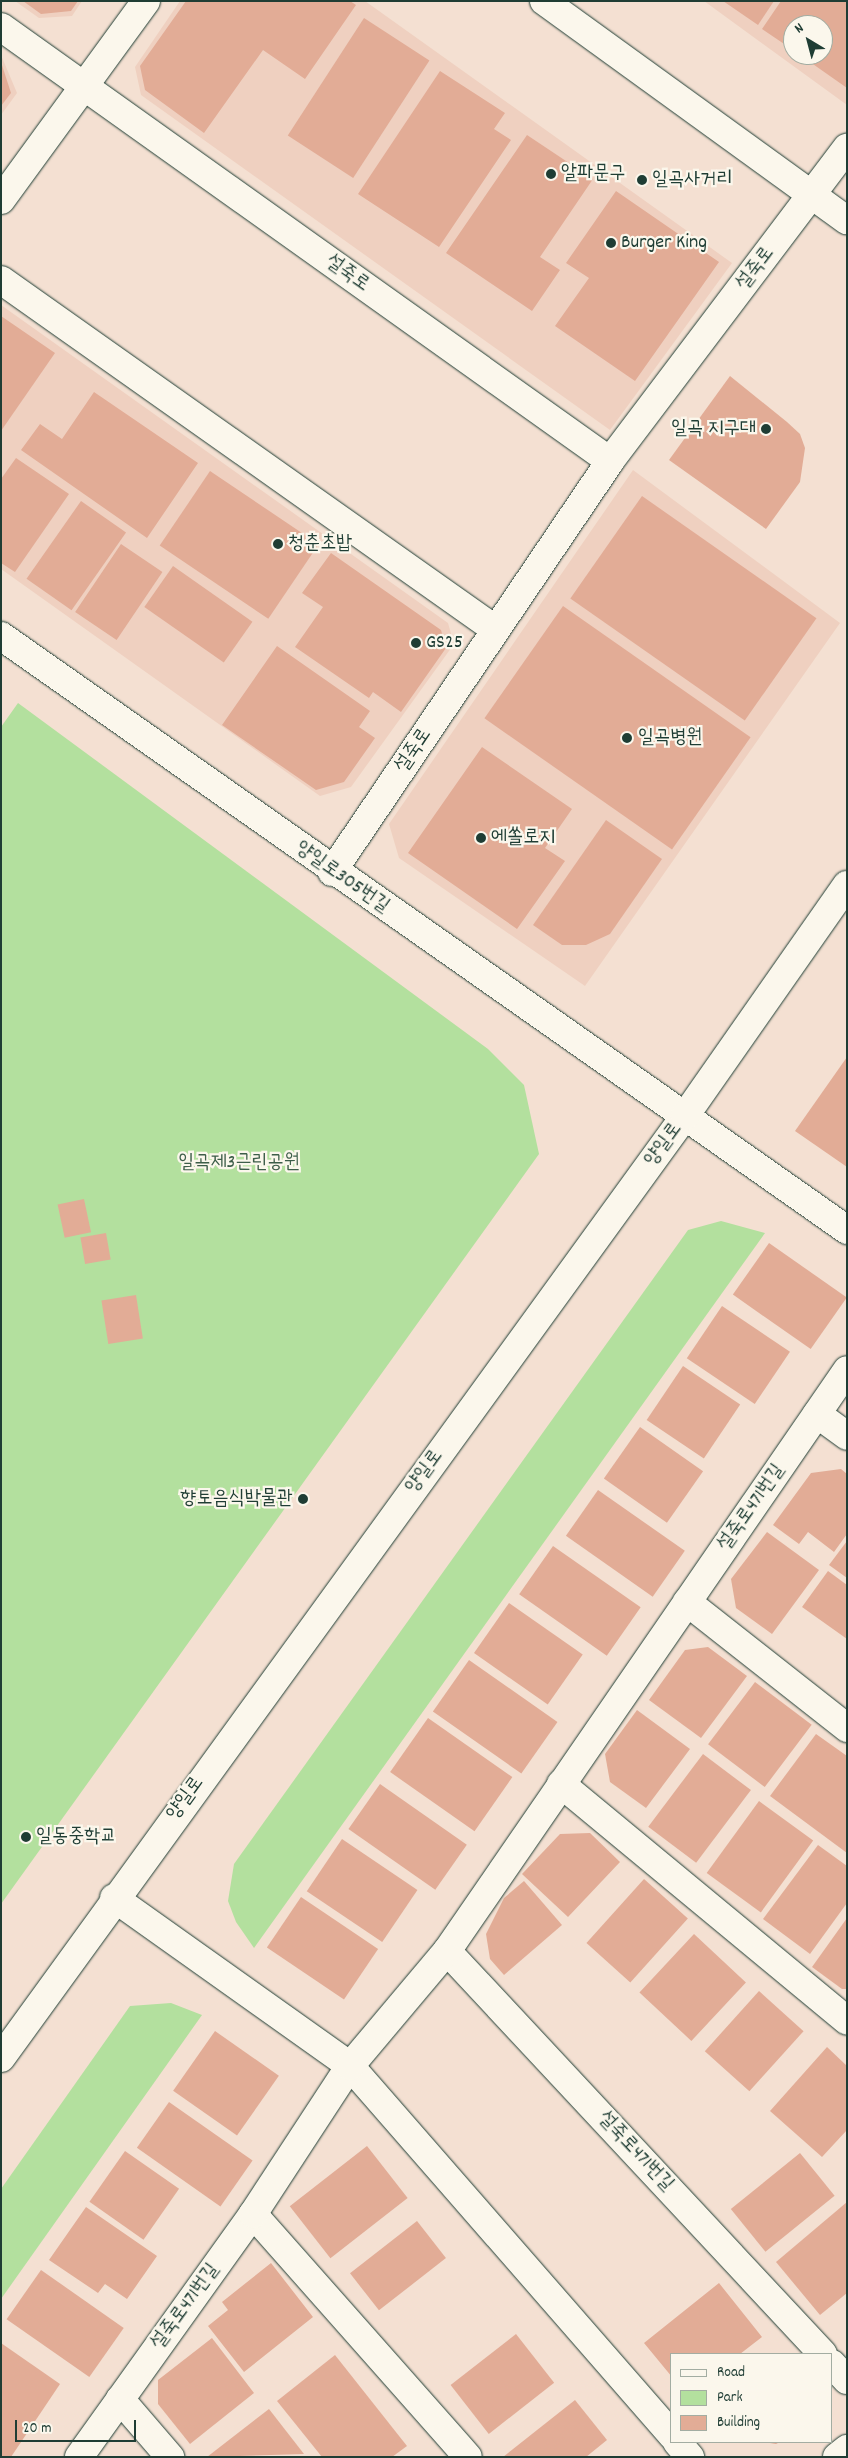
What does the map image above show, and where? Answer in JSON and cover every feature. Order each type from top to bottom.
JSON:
[{"type":"street","points":[[1,200],[146,1]]},
{"type":"street","points":[[544,1],[847,220]]},
{"type":"street","name":"설죽로","points":[[1,27],[610,461]]},
{"type":"street","name":"설죽로","points":[[332,872],[610,461],[847,148]]},
{"type":"street","points":[[1,280],[496,630]]},
{"type":"street","name":"양일로305번길","points":[[1,636],[332,872],[685,1116]]},
{"type":"street","name":"양일로","points":[[1,2058],[114,1898],[685,1116],[847,885]]},
{"type":"street","points":[[685,1116],[847,1230]]},
{"type":"street","name":"설죽로471번길","points":[[79,2457],[253,2214],[350,2066],[447,1951],[847,1370]]},
{"type":"street","points":[[816,1414],[847,1436]]},
{"type":"street","points":[[687,1602],[847,1728]]},
{"type":"street","points":[[561,1784],[847,2021]]},
{"type":"street","points":[[114,1898],[350,2066],[670,2433]]},
{"type":"street","name":"설죽로471번길","points":[[447,1951],[822,2353]]},
{"type":"street","points":[[253,2214],[468,2457]]},
{"type":"street","points":[[833,2365],[847,2380]]},
{"type":"street","points":[[120,2399],[170,2457]]},
{"type":"street","points":[[678,2443],[690,2457]]},
{"type":"street","points":[[837,2457],[847,2448]]},
{"type":"shaded area","points":[[15,1],[82,1],[72,16],[39,18]]},
{"type":"shaded area","points":[[180,1],[365,1],[732,263],[610,430],[141,95],[135,67]]},
{"type":"shaded area","points":[[704,1],[847,1],[847,105],[792,65],[833,65],[833,15],[783,15],[783,58]]},
{"type":"shaded area","points":[[1,55],[17,93],[1,115]]},
{"type":"shaded area","points":[[1,305],[448,623],[454,644],[351,787],[320,796],[1,569]]},
{"type":"shaded area","points":[[633,470],[840,623],[585,986],[399,858],[389,824]]},
{"type":"green space","name":"일곡제3근린공원","points":[[18,703],[488,1049],[524,1085],[539,1154],[1,1904],[1,727]]},
{"type":"green space","points":[[721,1221],[765,1233],[254,1948],[236,1922],[228,1901],[234,1864],[688,1230]]},
{"type":"green space","points":[[171,2003],[202,2015],[1,2299],[1,2189],[130,2006]]},
{"type":"building","points":[[23,1],[78,1],[71,11],[41,14]]},
{"type":"building","points":[[186,1],[350,1],[356,5],[305,79],[263,50],[204,133],[145,90],[140,66]]},
{"type":"building","points":[[723,1],[774,1],[758,25]]},
{"type":"building","points":[[781,1],[847,1],[847,88],[814,65],[833,65],[833,15],[783,15],[783,43],[762,29]]},
{"type":"building","points":[[364,18],[429,60],[353,178],[288,135]]},
{"type":"building","points":[[1,62],[11,93],[1,106]]},
{"type":"building","points":[[440,71],[505,113],[494,129],[511,140],[439,247],[358,194]]},
{"type":"building","points":[[527,135],[593,179],[540,257],[560,270],[532,311],[446,253]]},
{"type":"building","points":[[616,191],[719,262],[635,381],[555,326],[589,278],[566,263]]},
{"type":"building","points":[[1,316],[55,353],[1,431]]},
{"type":"building","points":[[730,376],[800,434],[805,448],[800,482],[766,529],[669,460]]},
{"type":"building","points":[[94,392],[198,463],[147,538],[21,450],[40,424],[62,439]]},
{"type":"building","points":[[16,458],[69,494],[15,572],[1,563],[1,479]]},
{"type":"building","points":[[210,471],[319,544],[268,619],[160,546]]},
{"type":"building","points":[[642,496],[816,618],[745,721],[570,598]]},
{"type":"building","points":[[81,501],[126,533],[72,610],[27,579]]},
{"type":"building","points":[[121,544],[162,572],[117,640],[75,612]]},
{"type":"building","points":[[331,553],[441,630],[446,648],[401,712],[373,692],[369,698],[295,647],[323,607],[302,593]]},
{"type":"building","points":[[173,566],[252,622],[224,663],[144,607]]},
{"type":"building","points":[[563,606],[751,737],[672,850],[484,718]]},
{"type":"building","points":[[277,646],[370,711],[359,727],[375,738],[344,782],[316,790],[222,725]]},
{"type":"building","points":[[482,747],[572,809],[545,848],[565,861],[517,929],[408,853]]},
{"type":"building","points":[[606,820],[662,859],[610,934],[586,945],[562,945],[533,925]]},
{"type":"building","points":[[847,1057],[847,1167],[795,1131]]},
{"type":"building","points":[[84,1199],[91,1232],[65,1238],[58,1205]]},
{"type":"building","points":[[106,1233],[111,1260],[85,1264],[80,1238]]},
{"type":"building","points":[[769,1243],[847,1297],[811,1349],[733,1295]]},
{"type":"building","points":[[136,1295],[143,1338],[108,1344],[101,1300]]},
{"type":"building","points":[[722,1306],[790,1352],[755,1404],[687,1358]]},
{"type":"building","points":[[683,1366],[740,1405],[704,1458],[647,1420]]},
{"type":"building","points":[[640,1427],[703,1471],[667,1523],[604,1479]]},
{"type":"building","points":[[841,1469],[847,1474],[847,1534],[834,1552],[808,1532],[799,1544],[773,1525],[811,1473]]},
{"type":"building","points":[[598,1490],[685,1551],[653,1597],[566,1536]]},
{"type":"building","points":[[767,1532],[819,1570],[772,1634],[736,1608],[731,1579]]},
{"type":"building","points":[[847,1541],[847,1578],[829,1565]]},
{"type":"building","points":[[553,1546],[641,1607],[607,1656],[519,1594]]},
{"type":"building","points":[[828,1571],[847,1585],[847,1639],[802,1607]]},
{"type":"building","points":[[509,1603],[583,1655],[548,1705],[474,1653]]},
{"type":"building","points":[[708,1647],[747,1676],[701,1738],[649,1700],[685,1650]]},
{"type":"building","points":[[469,1660],[557,1722],[521,1774],[433,1712]]},
{"type":"building","points":[[755,1682],[812,1725],[765,1787],[708,1744]]},
{"type":"building","points":[[637,1710],[690,1749],[646,1808],[610,1782],[605,1754]]},
{"type":"building","points":[[428,1718],[512,1777],[475,1831],[390,1772]]},
{"type":"building","points":[[816,1734],[847,1756],[847,1853],[770,1796]]},
{"type":"building","points":[[703,1754],[751,1790],[696,1863],[648,1827]]},
{"type":"building","points":[[380,1784],[467,1845],[435,1890],[348,1829]]},
{"type":"building","points":[[759,1801],[813,1840],[761,1912],[707,1873]]},
{"type":"building","points":[[590,1833],[620,1862],[568,1917],[522,1874],[560,1834]]},
{"type":"building","points":[[342,1839],[417,1890],[382,1942],[307,1891]]},
{"type":"building","points":[[818,1845],[847,1866],[847,1903],[810,1954],[763,1919]]},
{"type":"building","points":[[644,1879],[688,1918],[630,1982],[586,1943]]},
{"type":"building","points":[[524,1881],[562,1925],[504,1975],[490,1959],[486,1934],[504,1898]]},
{"type":"building","points":[[301,1897],[378,1949],[344,2000],[267,1948]]},
{"type":"building","points":[[847,1918],[847,1989],[842,1989],[812,1967]]},
{"type":"building","points":[[694,1934],[746,1982],[691,2041],[639,1993]]},
{"type":"building","points":[[759,1991],[804,2031],[749,2091],[705,2051]]},
{"type":"building","points":[[215,2031],[279,2076],[237,2136],[173,2091]]},
{"type":"building","points":[[827,2047],[847,2066],[847,2130],[822,2157],[770,2111]]},
{"type":"building","points":[[169,2102],[253,2161],[220,2206],[137,2148]]},
{"type":"building","points":[[367,2146],[408,2198],[330,2258],[290,2206]]},
{"type":"building","points":[[125,2151],[179,2189],[144,2240],[89,2202]]},
{"type":"building","points":[[800,2153],[835,2196],[765,2252],[731,2209]]},
{"type":"building","points":[[847,2202],[847,2293],[820,2315],[776,2262]]},
{"type":"building","points":[[86,2207],[157,2256],[127,2299],[105,2284],[98,2293],[49,2260]]},
{"type":"building","points":[[417,2221],[446,2258],[379,2310],[350,2273]]},
{"type":"building","points":[[271,2263],[313,2317],[244,2372],[208,2326],[228,2310],[222,2302]]},
{"type":"building","points":[[41,2270],[124,2328],[89,2377],[7,2319]]},
{"type":"building","points":[[719,2283],[762,2337],[741,2353],[670,2353],[670,2375],[644,2343]]},
{"type":"building","points":[[516,2334],[554,2383],[489,2434],[451,2385]]},
{"type":"building","points":[[212,2338],[254,2393],[190,2444],[158,2404],[158,2380]]},
{"type":"building","points":[[1,2343],[60,2384],[11,2457],[1,2457]]},
{"type":"building","points":[[335,2355],[407,2446],[392,2457],[322,2457],[277,2401]]},
{"type":"building","points":[[575,2400],[607,2440],[586,2457],[503,2457]]},
{"type":"building","points":[[269,2409],[304,2454],[207,2457]]},
{"type":"place","name":"알파문구","points":[[551,174]]},
{"type":"place","name":"일곡사거리","points":[[642,180]]},
{"type":"place","name":"Burger King","points":[[611,243]]},
{"type":"place","name":"일곡 지구대","points":[[766,429]]},
{"type":"place","name":"청춘초밥","points":[[278,544]]},
{"type":"place","name":"GS25","points":[[416,643]]},
{"type":"place","name":"일곡병원","points":[[627,738]]},
{"type":"place","name":"에쏠로지","points":[[481,838]]},
{"type":"place","name":"향토음식박물관","points":[[303,1499]]},
{"type":"place","name":"일동중학교","points":[[26,1837]]}]
